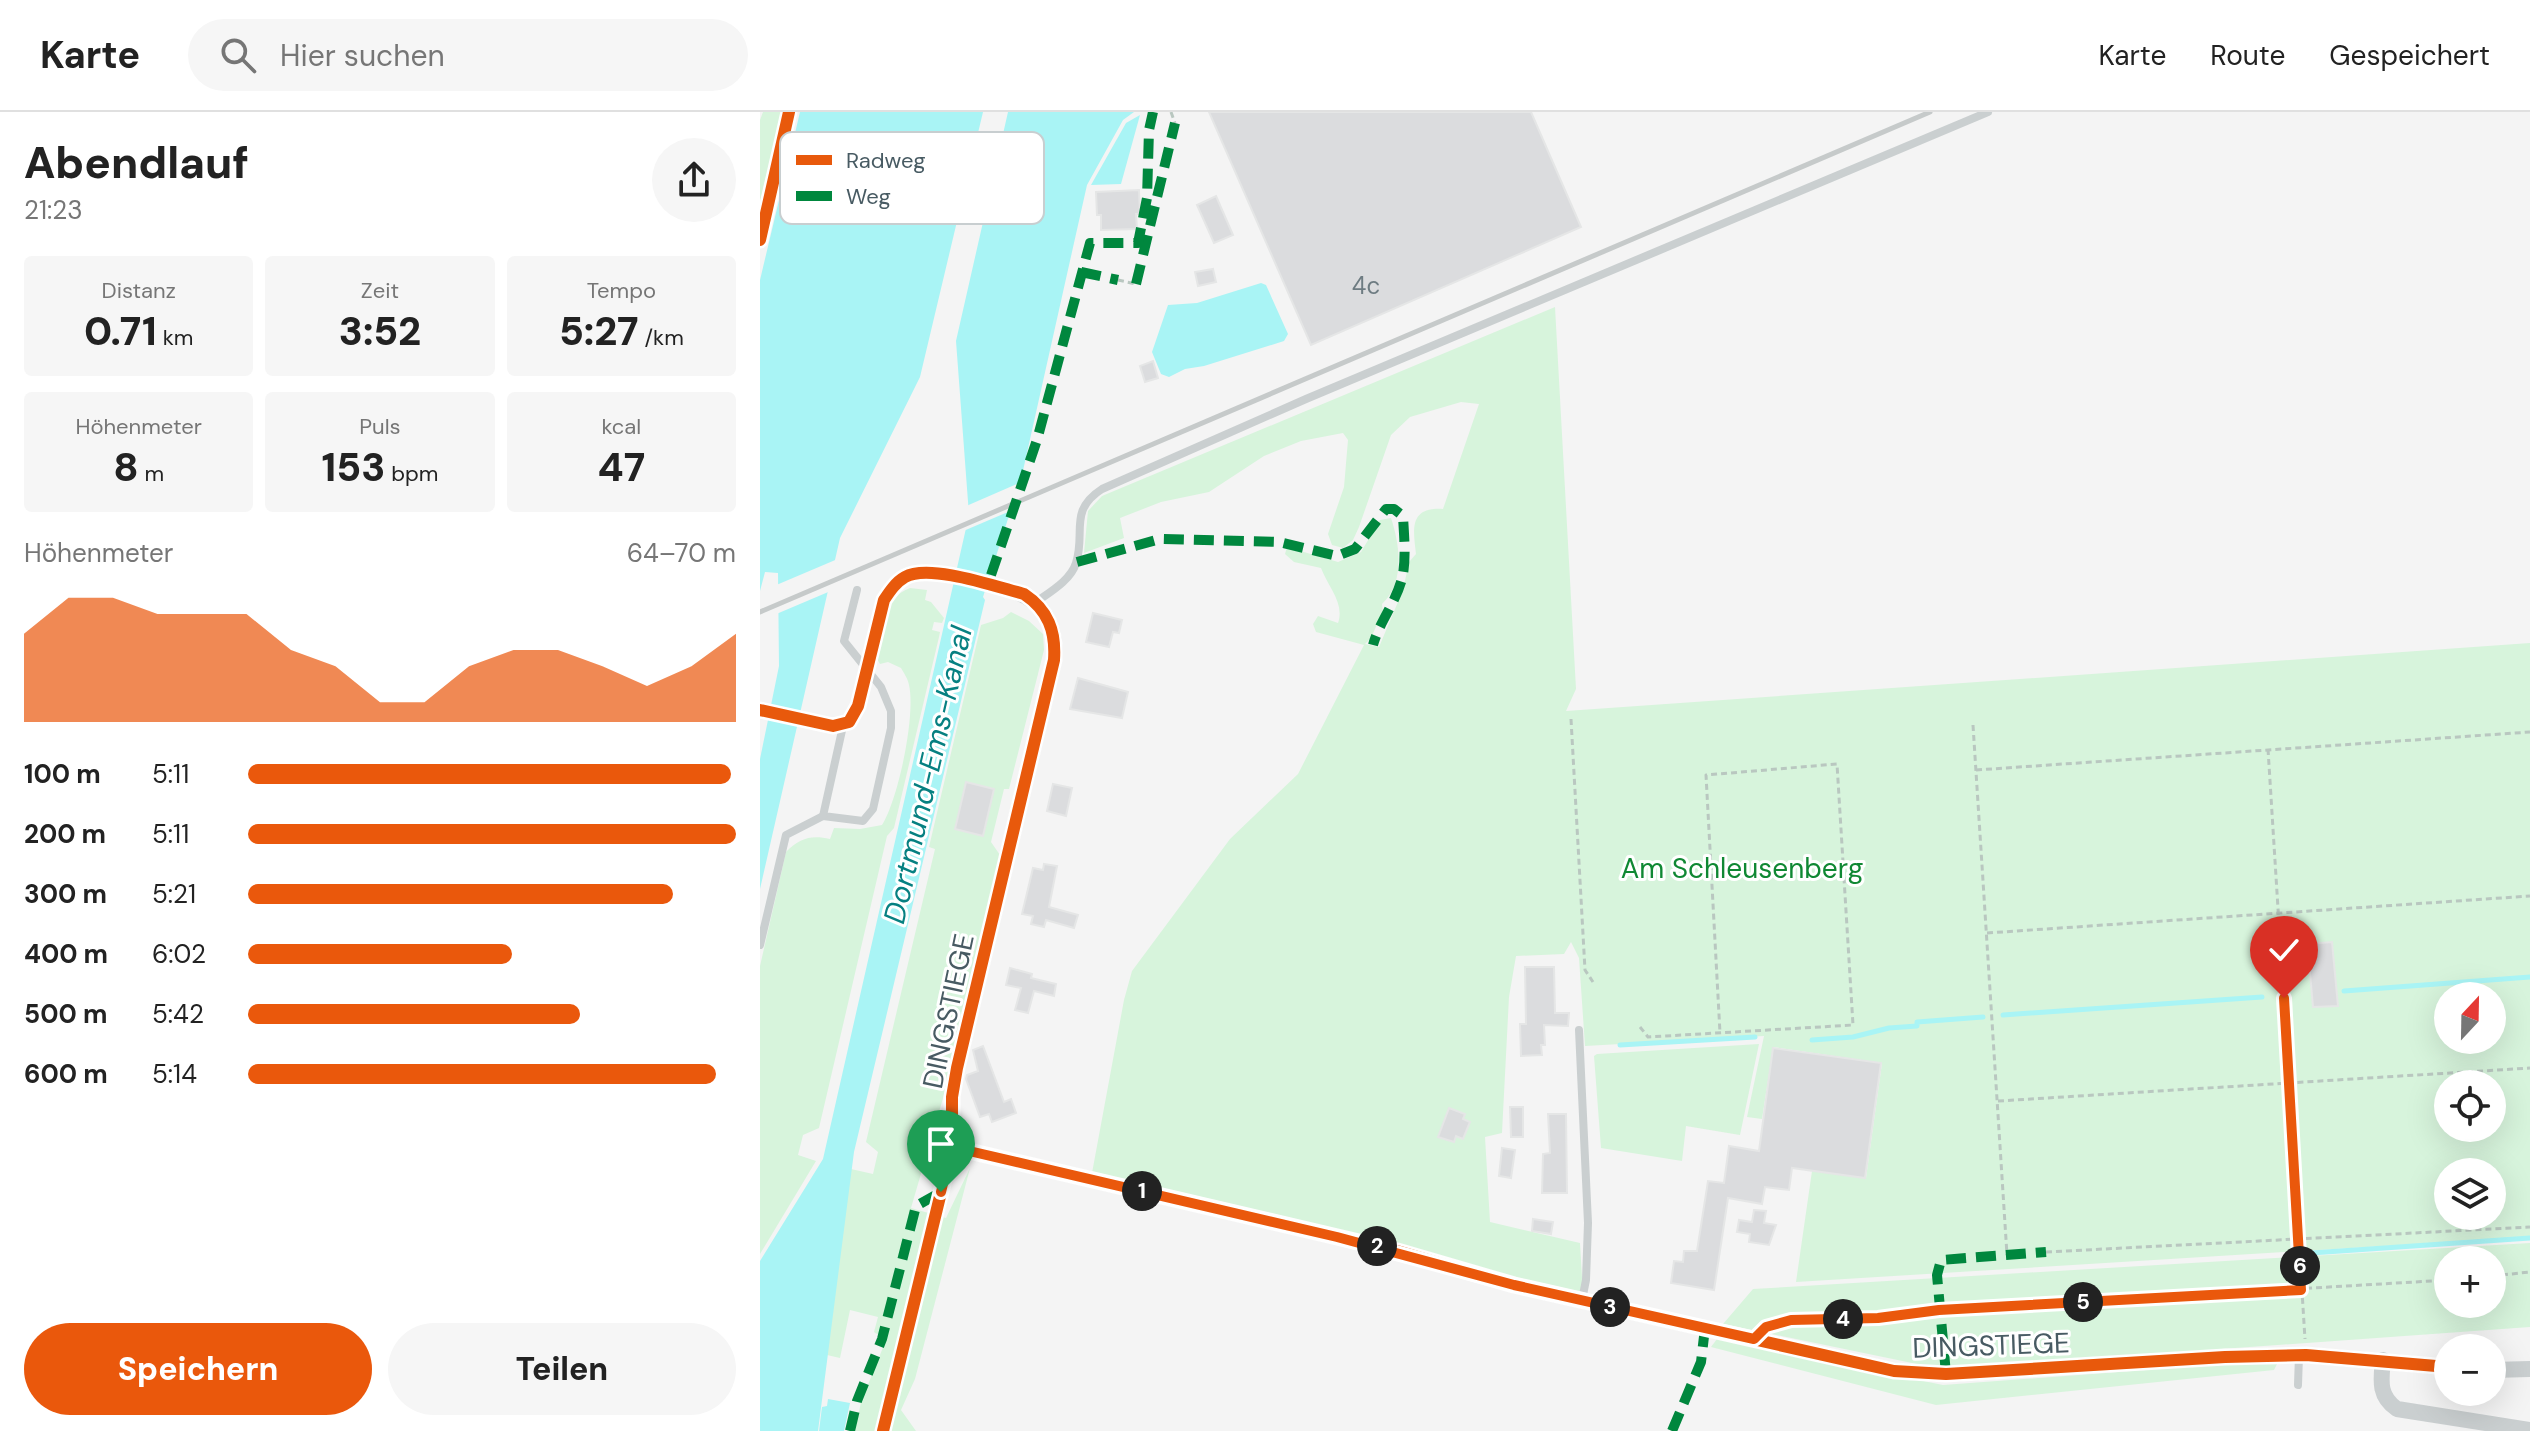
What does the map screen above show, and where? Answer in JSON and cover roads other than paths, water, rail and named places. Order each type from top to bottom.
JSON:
[{"type":"street","points":[[1010,590],[1036,602]]},
{"type":"street","name":"DINGSTIEGE","points":[[1036,602],[1054,631],[1054,660],[957,1068],[952,1097],[952,1147],[1337,1237],[1582,1301],[1894,1371],[1922,1374],[2303,1355],[2434,1365]]},
{"type":"street","points":[[883,1431],[952,1147]]},
{"type":"street","points":[[2383,1360],[2383,1394],[2388,1403],[2397,1409],[2530,1430]]},
{"type":"street","points":[[2506,1370],[2530,1369]]},
{"type":"lane","points":[[1036,602],[1071,573],[1077,562],[1080,517],[1084,504],[1102,489],[1306,399],[1988,112]]},
{"type":"lane","points":[[823,816],[843,726],[854,716],[884,600],[893,587],[905,576],[933,572],[1010,590]]},
{"type":"lane","points":[[760,945],[786,835],[823,816],[863,821],[873,809],[891,728],[891,711],[885,695],[844,641],[857,590]]},
{"type":"lane","points":[[764,711],[824,725],[843,726]]},
{"type":"lane","points":[[1579,1030],[1588,1223],[1582,1301]]},
{"type":"lane","points":[[2298,1385],[2303,1355]]},
{"type":"water","points":[[800,112],[983,112],[978,132],[795,132]]},
{"type":"water","name":"Dortmund-Ems-Kanal","points":[[1008,112],[1134,112],[1123,120],[1087,185],[1022,475],[983,597],[985,600],[854,1152],[818,1431],[760,1431],[760,1261],[823,1159],[969,515],[956,341],[983,224],[1044,224],[1044,132],[1003,132]]},
{"type":"water","points":[[1140,115],[1121,184],[1091,185],[1126,123]]},
{"type":"water","points":[[780,196],[780,224],[956,224],[920,377],[840,538],[760,889],[760,759],[779,666],[778,573],[765,572],[760,591],[760,280]]},
{"type":"water","points":[[1261,283],[1266,285],[1288,334],[1284,341],[1185,369],[1169,377],[1161,374],[1152,352],[1168,305],[1197,303]]},
{"type":"water","points":[[828,1399],[850,1403],[844,1431],[819,1431],[822,1407],[827,1406]]},
{"type":"waterway","points":[[2344,991],[2530,977]]},
{"type":"waterway","points":[[2003,1015],[2262,997]]},
{"type":"waterway","points":[[1812,1040],[1853,1037],[1889,1028],[1917,1026],[1917,1022],[1983,1017]]},
{"type":"waterway","points":[[1620,1045],[1755,1037]]},
{"type":"waterway","points":[[2311,1253],[2530,1238]]},
{"type":"railway","points":[[760,612],[1930,112]]},
{"type":"park label","name":"Am Schleusenberg","points":[[1742,868]]}]
